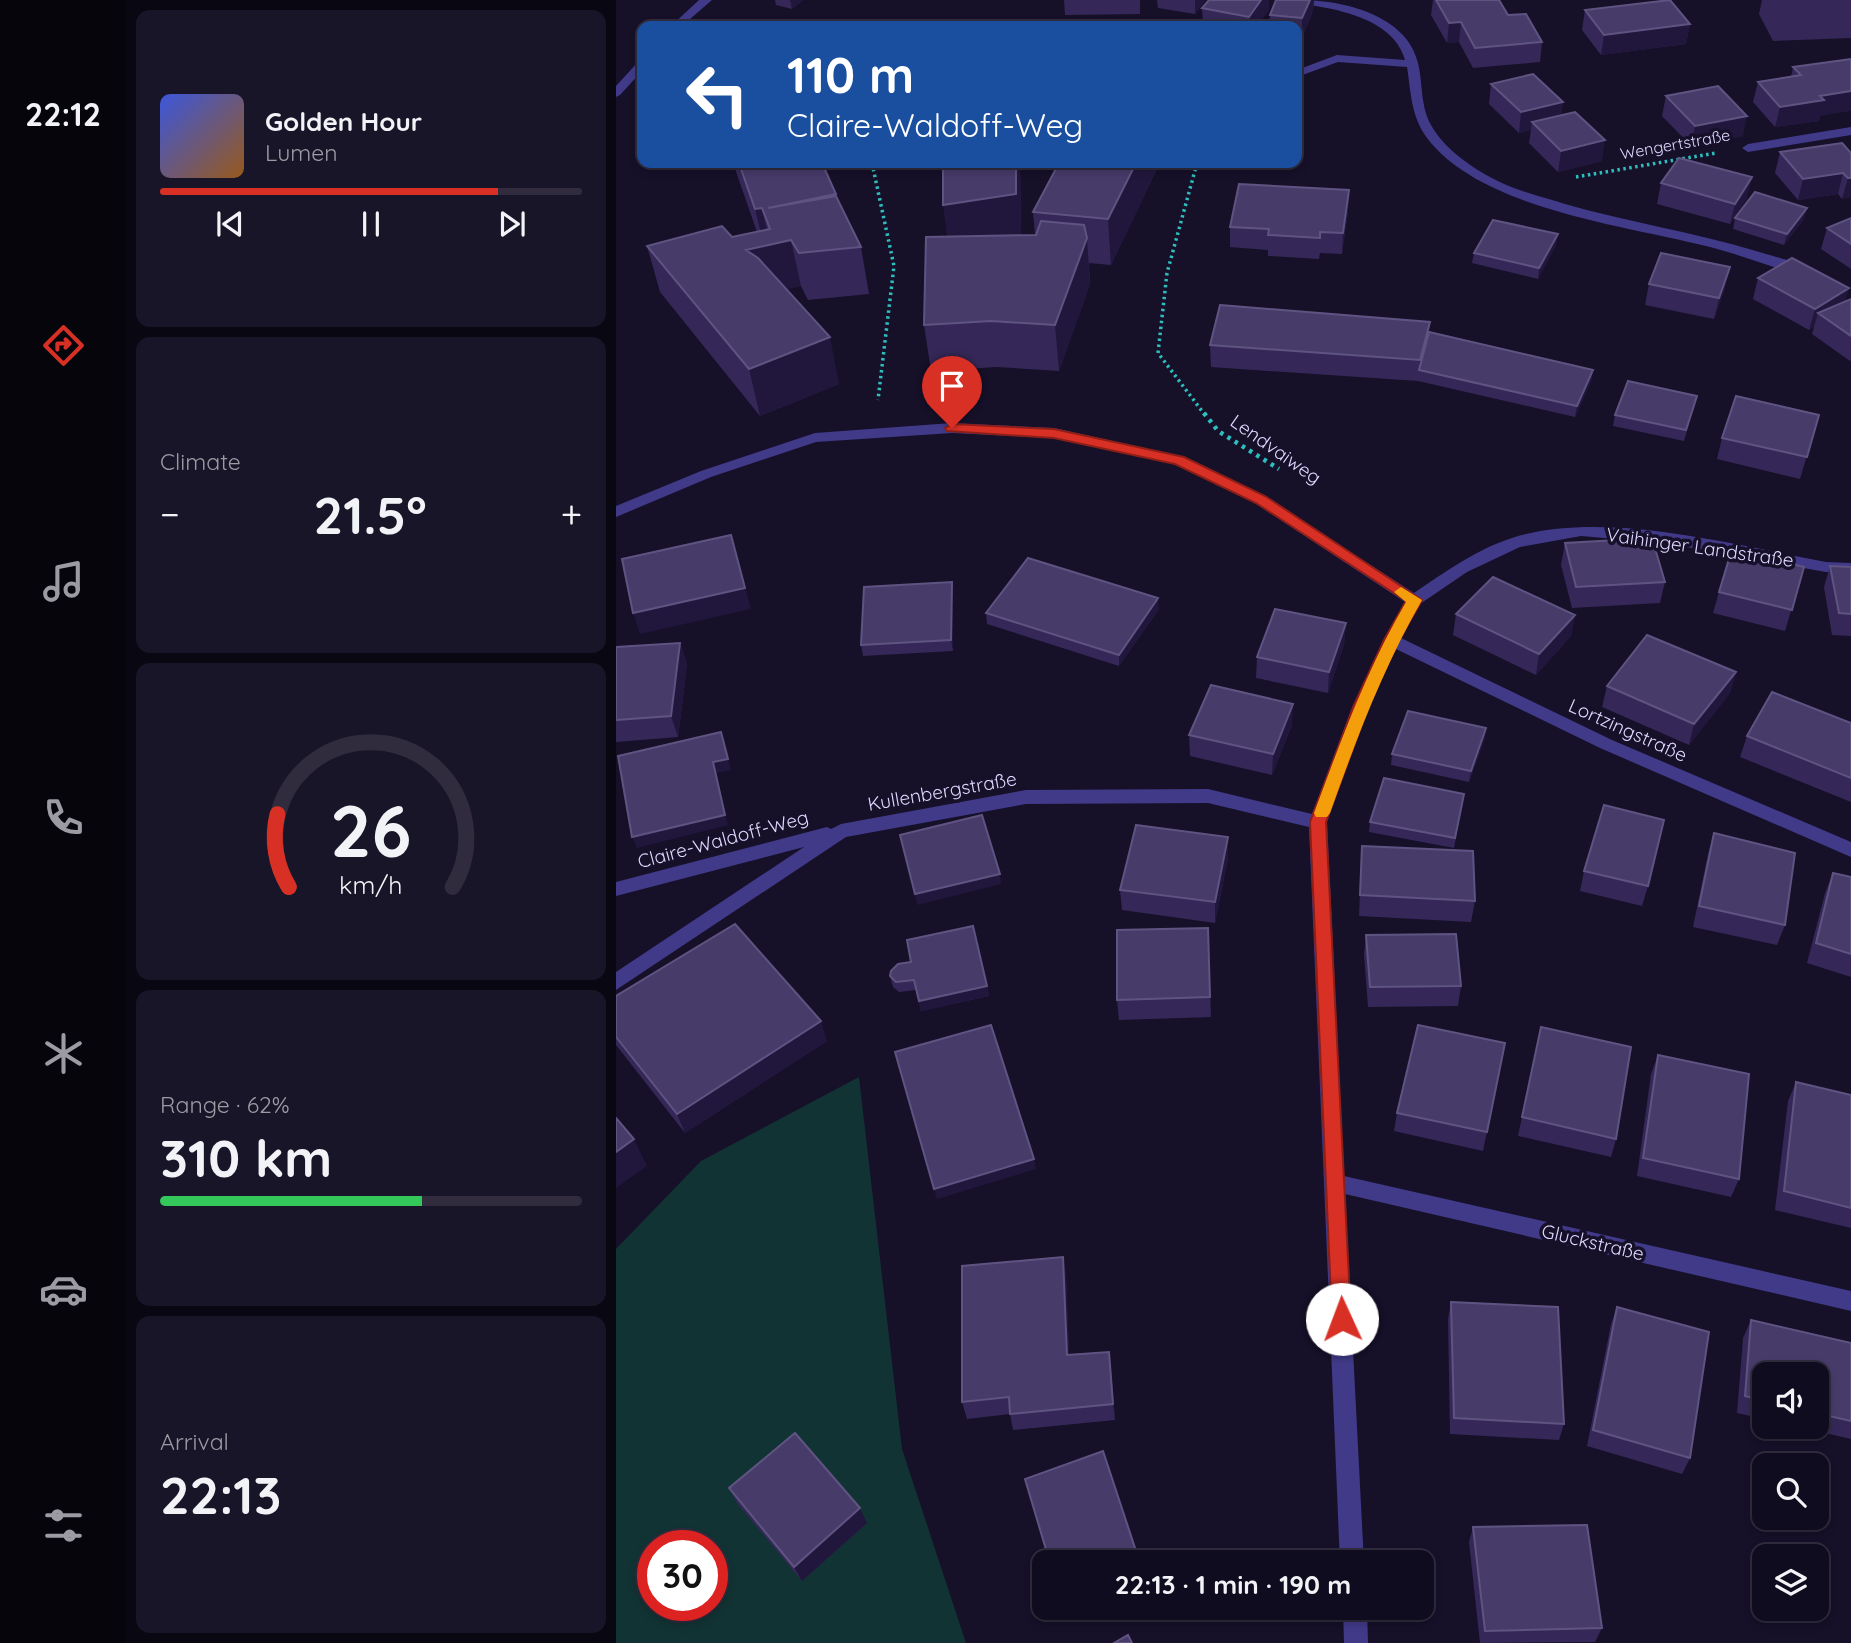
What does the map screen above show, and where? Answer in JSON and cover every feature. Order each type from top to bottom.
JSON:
[{"type":"street","points":[[682,21],[706,0]]},
{"type":"street","points":[[1306,0],[1361,13],[1398,34],[1413,64],[1419,110],[1440,146],[1469,169],[1505,190],[1574,211],[1766,259],[1820,279]]},
{"type":"street","points":[[1302,72],[1337,58],[1413,64]]},
{"type":"street","points":[[616,93],[637,70]]},
{"type":"street","name":"Wengertstraße","points":[[1748,148],[1851,131]]},
{"type":"street","points":[[616,512],[706,474],[816,438],[952,428],[1054,433],[1179,460],[1260,499],[1414,600]]},
{"type":"street","name":"Vaihinger Landstraße","points":[[1351,1550],[1318,822],[1362,705],[1392,640],[1414,600],[1462,568],[1516,542],[1581,531],[1664,538],[1826,567],[1851,568]]},
{"type":"street","name":"Lortzingstraße","points":[[1392,640],[1606,744],[1851,850]]},
{"type":"street","name":"Kullenbergstraße","points":[[616,982],[841,831],[1026,797],[1208,796],[1318,822]]},
{"type":"street","name":"Claire-Waldoff-Weg","points":[[616,889],[841,831]]},
{"type":"street","name":"Gluckstraße","points":[[1336,1183],[1851,1301]]},
{"type":"street","points":[[1355,1620],[1356,1643]]},
{"type":"path","name":"Wengertstraße","points":[[1573,178],[1748,148]]},
{"type":"path","points":[[873,168],[894,266],[875,434]]},
{"type":"path","name":"Lendvaiweg","points":[[1195,168],[1167,273],[1158,353],[1218,431],[1281,470]]},
{"type":"green space","points":[[859,1077],[902,1449],[966,1643],[616,1643],[616,1249],[701,1161]]},
{"type":"building","points":[[1209,0],[1261,0],[1249,17],[1202,8]]},
{"type":"building","points":[[1276,0],[1310,0],[1302,18],[1270,15]]},
{"type":"building","points":[[1436,0],[1499,0],[1508,15],[1526,14],[1542,42],[1475,48],[1461,22],[1449,23]]},
{"type":"building","points":[[1670,0],[1690,24],[1604,35],[1585,10]]},
{"type":"building","points":[[1851,59],[1851,91],[1820,96],[1824,100],[1780,107],[1758,82],[1801,75],[1793,67]]},
{"type":"building","points":[[1533,74],[1563,102],[1521,112],[1491,84]]},
{"type":"building","points":[[1718,86],[1747,116],[1695,126],[1666,96]]},
{"type":"building","points":[[1575,112],[1605,140],[1561,151],[1532,122]]},
{"type":"building","points":[[1842,143],[1851,153],[1851,178],[1843,173],[1803,179],[1780,152]]},
{"type":"building","points":[[1679,158],[1752,177],[1735,204],[1661,183]]},
{"type":"building","points":[[741,168],[824,168],[836,194],[768,208],[836,196],[861,247],[799,253],[791,240],[746,250],[758,258],[830,337],[749,369],[647,246],[722,226],[732,237],[770,229],[762,208],[755,209]]},
{"type":"building","points":[[943,168],[1016,168],[1016,194],[943,205]]},
{"type":"building","points":[[1056,168],[1134,168],[1108,219],[1033,212]]},
{"type":"building","points":[[1239,184],[1349,190],[1343,233],[1320,232],[1320,238],[1268,235],[1269,229],[1230,227]]},
{"type":"building","points":[[1755,192],[1807,208],[1787,234],[1735,218]]},
{"type":"building","points":[[1851,218],[1851,244],[1827,228]]},
{"type":"building","points":[[1493,220],[1558,234],[1539,268],[1474,253]]},
{"type":"building","points":[[1041,221],[1084,225],[1087,238],[1055,325],[991,321],[924,325],[926,237],[1036,235]]},
{"type":"building","points":[[1661,253],[1730,267],[1719,298],[1649,284]]},
{"type":"building","points":[[1792,258],[1849,288],[1815,309],[1758,278]]},
{"type":"building","points":[[1851,299],[1851,336],[1818,313]]},
{"type":"building","points":[[1220,305],[1430,322],[1420,360],[1210,345]]},
{"type":"building","points":[[1429,332],[1593,370],[1577,406],[1419,370]]},
{"type":"building","points":[[1628,381],[1697,396],[1686,430],[1615,415]]},
{"type":"building","points":[[1736,396],[1819,415],[1807,457],[1722,438]]},
{"type":"building","points":[[731,535],[745,588],[633,613],[622,559]]},
{"type":"building","points":[[1652,538],[1665,582],[1576,587],[1565,543]]},
{"type":"building","points":[[1732,549],[1804,567],[1792,610],[1719,592]]},
{"type":"building","points":[[1028,558],[1158,598],[1119,655],[986,613]]},
{"type":"building","points":[[1830,566],[1851,567],[1851,614],[1839,613]]},
{"type":"building","points":[[1493,577],[1575,615],[1539,654],[1456,614]]},
{"type":"building","points":[[952,582],[951,640],[861,645],[864,587]]},
{"type":"building","points":[[1275,609],[1346,623],[1329,672],[1257,657]]},
{"type":"building","points":[[1647,635],[1736,672],[1694,724],[1607,686]]},
{"type":"building","points":[[680,643],[671,716],[616,720],[616,647]]},
{"type":"building","points":[[1211,685],[1293,704],[1273,754],[1189,735]]},
{"type":"building","points":[[1772,692],[1851,723],[1851,778],[1747,736]]},
{"type":"building","points":[[1408,711],[1486,728],[1471,771],[1392,754]]},
{"type":"building","points":[[721,732],[728,759],[713,762],[725,815],[632,837],[618,756]]},
{"type":"building","points":[[1384,778],[1464,794],[1455,838],[1370,822]]},
{"type":"building","points":[[1604,805],[1664,820],[1648,886],[1584,871]]},
{"type":"building","points":[[982,815],[1000,874],[915,894],[900,835]]},
{"type":"building","points":[[1136,825],[1228,837],[1215,902],[1120,890]]},
{"type":"building","points":[[1714,833],[1795,853],[1785,925],[1699,906]]},
{"type":"building","points":[[1362,846],[1473,851],[1475,901],[1360,895]]},
{"type":"building","points":[[1833,873],[1851,877],[1851,954],[1816,943]]},
{"type":"building","points":[[735,924],[821,1021],[677,1114],[616,1037],[616,996]]},
{"type":"building","points":[[973,926],[987,986],[919,1001],[914,980],[896,982],[890,976],[898,964],[911,962],[907,940]]},
{"type":"building","points":[[1208,928],[1210,997],[1117,1000],[1117,930]]},
{"type":"building","points":[[1456,934],[1461,986],[1370,987],[1366,935]]},
{"type":"building","points":[[991,1025],[1034,1159],[934,1189],[895,1052]]},
{"type":"building","points":[[1418,1025],[1505,1043],[1487,1132],[1397,1113]]},
{"type":"building","points":[[1541,1027],[1631,1047],[1616,1139],[1522,1117]]},
{"type":"building","points":[[1658,1055],[1749,1074],[1739,1179],[1643,1158]]},
{"type":"building","points":[[1796,1082],[1851,1095],[1851,1208],[1784,1191]]},
{"type":"building","points":[[616,1118],[634,1139],[616,1152]]},
{"type":"building","points":[[1063,1257],[1067,1355],[1109,1352],[1113,1404],[1010,1414],[1009,1397],[962,1402],[962,1266]]},
{"type":"building","points":[[1451,1302],[1558,1307],[1564,1424],[1454,1418]]},
{"type":"building","points":[[1617,1307],[1709,1332],[1690,1458],[1593,1430]]},
{"type":"building","points":[[1751,1320],[1851,1343],[1851,1421],[1829,1416],[1829,1362],[1752,1362],[1752,1398],[1745,1396]]},
{"type":"building","points":[[795,1433],[860,1508],[794,1567],[729,1488]]},
{"type":"building","points":[[1103,1451],[1136,1550],[1046,1550],[1025,1479]]},
{"type":"building","points":[[1587,1525],[1602,1628],[1485,1631],[1473,1527]]},
{"type":"building","points":[[1128,1635],[1132,1643],[1114,1643]]},
{"type":"slow traffic","points":[[1322,813],[1362,705],[1414,600],[1401,592]]},
{"type":"route","points":[[952,428],[1054,433],[1179,460],[1260,499],[1352,562],[1414,600],[1362,705],[1318,822],[1342,1319]]}]
